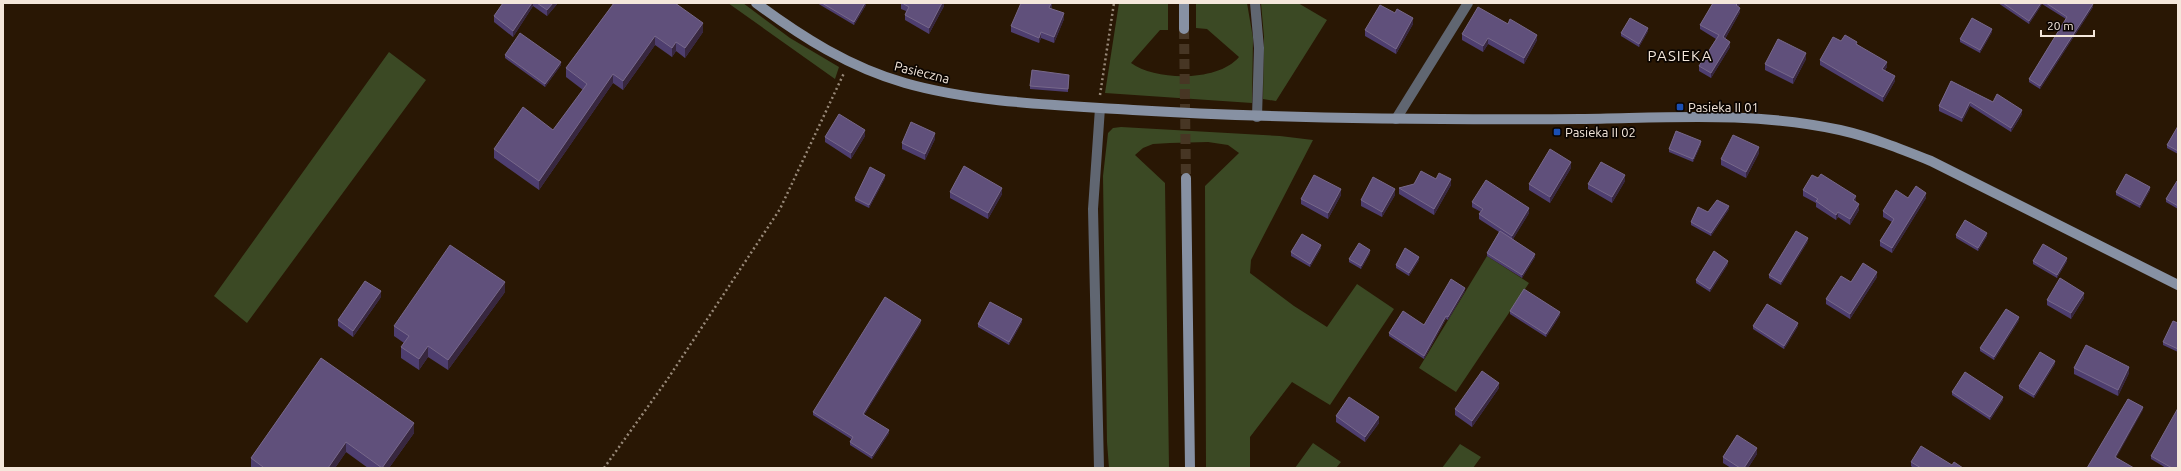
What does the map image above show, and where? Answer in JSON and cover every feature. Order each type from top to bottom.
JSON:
[{"type":"street","name":"Pasieczna","points":[[756,3],[811,42],[851,62],[904,82],[939,90],[1002,99],[1100,108],[1257,117],[1396,119],[1718,117],[1794,122],[1840,130],[1898,148],[1931,161],[1986,187],[2178,285]]},
{"type":"street","points":[[1184,3],[1184,29]]},
{"type":"street","points":[[1255,3],[1259,48],[1257,117]]},
{"type":"street","points":[[1396,119],[1468,3]]},
{"type":"street","points":[[1099,468],[1093,209],[1100,108]]},
{"type":"street","points":[[1186,178],[1190,468]]},
{"type":"path","points":[[1100,108],[1100,93],[1114,3]]},
{"type":"path","points":[[604,468],[667,380],[780,209],[851,62]]},
{"type":"green space","points":[[728,3],[743,3],[790,38],[839,67],[835,79]]},
{"type":"green space","points":[[1119,3],[1168,3],[1168,30],[1160,30],[1131,63],[1142,69],[1155,73],[1171,76],[1186,76],[1202,75],[1217,71],[1229,65],[1239,57],[1207,29],[1196,28],[1196,3],[1247,3],[1253,38],[1252,103],[1105,93]]},
{"type":"green space","points":[[1261,3],[1298,3],[1327,20],[1276,101],[1263,99],[1264,37]]},
{"type":"green space","points":[[389,52],[426,80],[247,323],[214,296]]},
{"type":"green space","points":[[1121,127],[1280,136],[1313,140],[1251,260],[1250,273],[1294,306],[1327,327],[1357,284],[1394,309],[1330,405],[1292,382],[1250,437],[1250,468],[1206,468],[1205,186],[1239,153],[1228,145],[1208,142],[1153,144],[1143,148],[1135,155],[1165,183],[1169,468],[1109,468],[1107,442],[1103,176],[1108,133],[1113,128]]},
{"type":"green space","points":[[1487,256],[1529,283],[1456,392],[1419,368]]},
{"type":"green space","points":[[1313,443],[1341,462],[1336,468],[1295,468]]},
{"type":"green space","points":[[1460,444],[1481,457],[1473,468],[1442,468]]},
{"type":"building","points":[[503,3],[532,3],[513,31],[494,16]]},
{"type":"building","points":[[537,3],[553,3],[547,10]]},
{"type":"building","points":[[614,3],[675,3],[703,23],[685,48],[676,42],[672,48],[655,36],[623,81],[613,74],[539,181],[494,149],[523,107],[553,130],[587,84],[566,68]]},
{"type":"building","points":[[822,3],[865,3],[854,22]]},
{"type":"building","points":[[902,3],[942,3],[929,28],[905,15],[909,7]]},
{"type":"building","points":[[1021,3],[1051,3],[1049,8],[1064,13],[1054,37],[1041,32],[1039,38],[1011,26]]},
{"type":"building","points":[[1713,3],[1738,3],[1736,5],[1740,8],[1723,37],[1730,42],[1711,73],[1699,66],[1719,35],[1700,25]]},
{"type":"building","points":[[2003,3],[2041,3],[2029,21]]},
{"type":"building","points":[[2046,3],[2093,4],[2040,86],[2029,79],[2067,17]]},
{"type":"building","points":[[1380,5],[1395,13],[1397,9],[1413,18],[1396,49],[1365,30]]},
{"type":"building","points":[[1478,7],[1508,24],[1510,19],[1537,35],[1524,58],[1488,38],[1483,46],[1462,34]]},
{"type":"building","points":[[1630,18],[1648,28],[1639,44],[1621,33]]},
{"type":"building","points":[[1972,18],[1992,29],[1980,50],[1960,39]]},
{"type":"building","points":[[520,33],[561,62],[545,84],[505,55]]},
{"type":"building","points":[[1845,35],[1857,42],[1856,44],[1887,62],[1882,69],[1895,76],[1883,97],[1820,60],[1833,37],[1841,41]]},
{"type":"building","points":[[1778,39],[1806,53],[1793,78],[1765,64]]},
{"type":"building","points":[[1032,70],[1069,75],[1068,89],[1030,86]]},
{"type":"building","points":[[1951,81],[1993,102],[1997,94],[2022,110],[2011,128],[1970,102],[1962,118],[1939,106]]},
{"type":"building","points":[[839,114],[865,130],[851,153],[825,137]]},
{"type":"building","points":[[911,122],[935,133],[925,154],[902,143]]},
{"type":"building","points":[[2178,126],[2178,151],[2167,145]]},
{"type":"building","points":[[1676,131],[1701,141],[1693,159],[1669,149]]},
{"type":"building","points":[[1733,135],[1759,147],[1746,172],[1721,159]]},
{"type":"building","points":[[1550,149],[1571,162],[1550,197],[1529,184]]},
{"type":"building","points":[[1601,162],[1625,175],[1612,197],[1588,184]]},
{"type":"building","points":[[964,166],[1002,188],[988,213],[950,192]]},
{"type":"building","points":[[870,167],[885,175],[869,205],[855,198]]},
{"type":"building","points":[[1421,171],[1436,179],[1439,173],[1451,179],[1434,209],[1399,188],[1414,184]]},
{"type":"building","points":[[1821,174],[1856,196],[1853,200],[1859,204],[1850,219],[1838,212],[1836,215],[1816,201],[1818,199],[1803,190],[1812,175],[1818,178]]},
{"type":"building","points":[[2126,174],[2150,187],[2140,205],[2116,192]]},
{"type":"building","points":[[1314,175],[1341,189],[1328,213],[1301,199]]},
{"type":"building","points":[[1373,177],[1395,189],[1382,212],[1361,200]]},
{"type":"building","points":[[1486,180],[1529,208],[1512,236],[1479,214],[1483,209],[1472,202]]},
{"type":"building","points":[[2178,181],[2178,206],[2166,199]]},
{"type":"building","points":[[1916,186],[1926,193],[1892,248],[1880,241],[1894,219],[1883,211],[1896,190],[1908,198]]},
{"type":"building","points":[[1717,200],[1729,206],[1711,233],[1691,222],[1698,207],[1708,212]]},
{"type":"building","points":[[1965,220],[1987,233],[1978,248],[1956,235]]},
{"type":"building","points":[[1500,231],[1535,254],[1522,275],[1487,253]]},
{"type":"building","points":[[1796,231],[1808,238],[1781,282],[1769,275]]},
{"type":"building","points":[[1302,234],[1321,245],[1310,264],[1291,252]]},
{"type":"building","points":[[1359,243],[1370,250],[1361,266],[1349,259]]},
{"type":"building","points":[[2043,244],[2067,258],[2057,275],[2033,261]]},
{"type":"building","points":[[450,245],[505,282],[448,360],[428,346],[419,359],[401,347],[409,336],[394,326]]},
{"type":"building","points":[[1405,248],[1419,257],[1409,273],[1396,265]]},
{"type":"building","points":[[1714,251],[1728,261],[1710,289],[1696,280]]},
{"type":"building","points":[[1863,263],[1877,272],[1850,314],[1826,299],[1841,276],[1851,282]]},
{"type":"building","points":[[2060,278],[2084,293],[2071,313],[2047,300]]},
{"type":"building","points":[[1451,279],[1465,288],[1448,317],[1446,316],[1424,356],[1389,333],[1403,311],[1424,325]]},
{"type":"building","points":[[365,281],[381,291],[353,331],[338,320]]},
{"type":"building","points":[[1524,289],[1560,312],[1546,334],[1510,311]]},
{"type":"building","points":[[885,297],[921,320],[863,414],[889,430],[872,456],[850,442],[853,437],[813,412]]},
{"type":"building","points":[[990,302],[1022,319],[1009,342],[978,324]]},
{"type":"building","points":[[1767,304],[1798,323],[1784,346],[1753,326]]},
{"type":"building","points":[[2006,309],[2019,317],[1994,357],[1980,348]]},
{"type":"building","points":[[2173,321],[2178,323],[2178,349],[2163,342]]},
{"type":"building","points":[[2086,345],[2129,367],[2118,390],[2074,368]]},
{"type":"building","points":[[2040,352],[2055,361],[2034,395],[2019,386]]},
{"type":"building","points":[[321,358],[414,423],[382,468],[346,442],[328,468],[262,468],[263,467],[251,458]]},
{"type":"building","points":[[1482,371],[1499,383],[1472,421],[1455,409]]},
{"type":"building","points":[[1965,372],[2003,397],[1990,417],[1952,392]]},
{"type":"building","points":[[1349,397],[1379,417],[1365,437],[1336,416]]},
{"type":"building","points":[[2128,399],[2143,407],[2115,457],[2134,468],[2087,468]]},
{"type":"building","points":[[2178,408],[2178,468],[2172,468],[2151,456]]},
{"type":"building","points":[[1737,435],[1757,448],[1744,468],[1740,468],[1723,457]]},
{"type":"building","points":[[1921,446],[1952,465],[1954,462],[1963,468],[1921,468],[1911,462]]},
{"type":"tunnel","points":[[1184,29],[1186,178]]},
{"type":"place","name":"Pasieka II 01","points":[[1680,107]]},
{"type":"place","name":"Pasieka II 02","points":[[1557,132]]},
{"type":"district","name":"PASIEKA","points":[[1680,56]]}]
